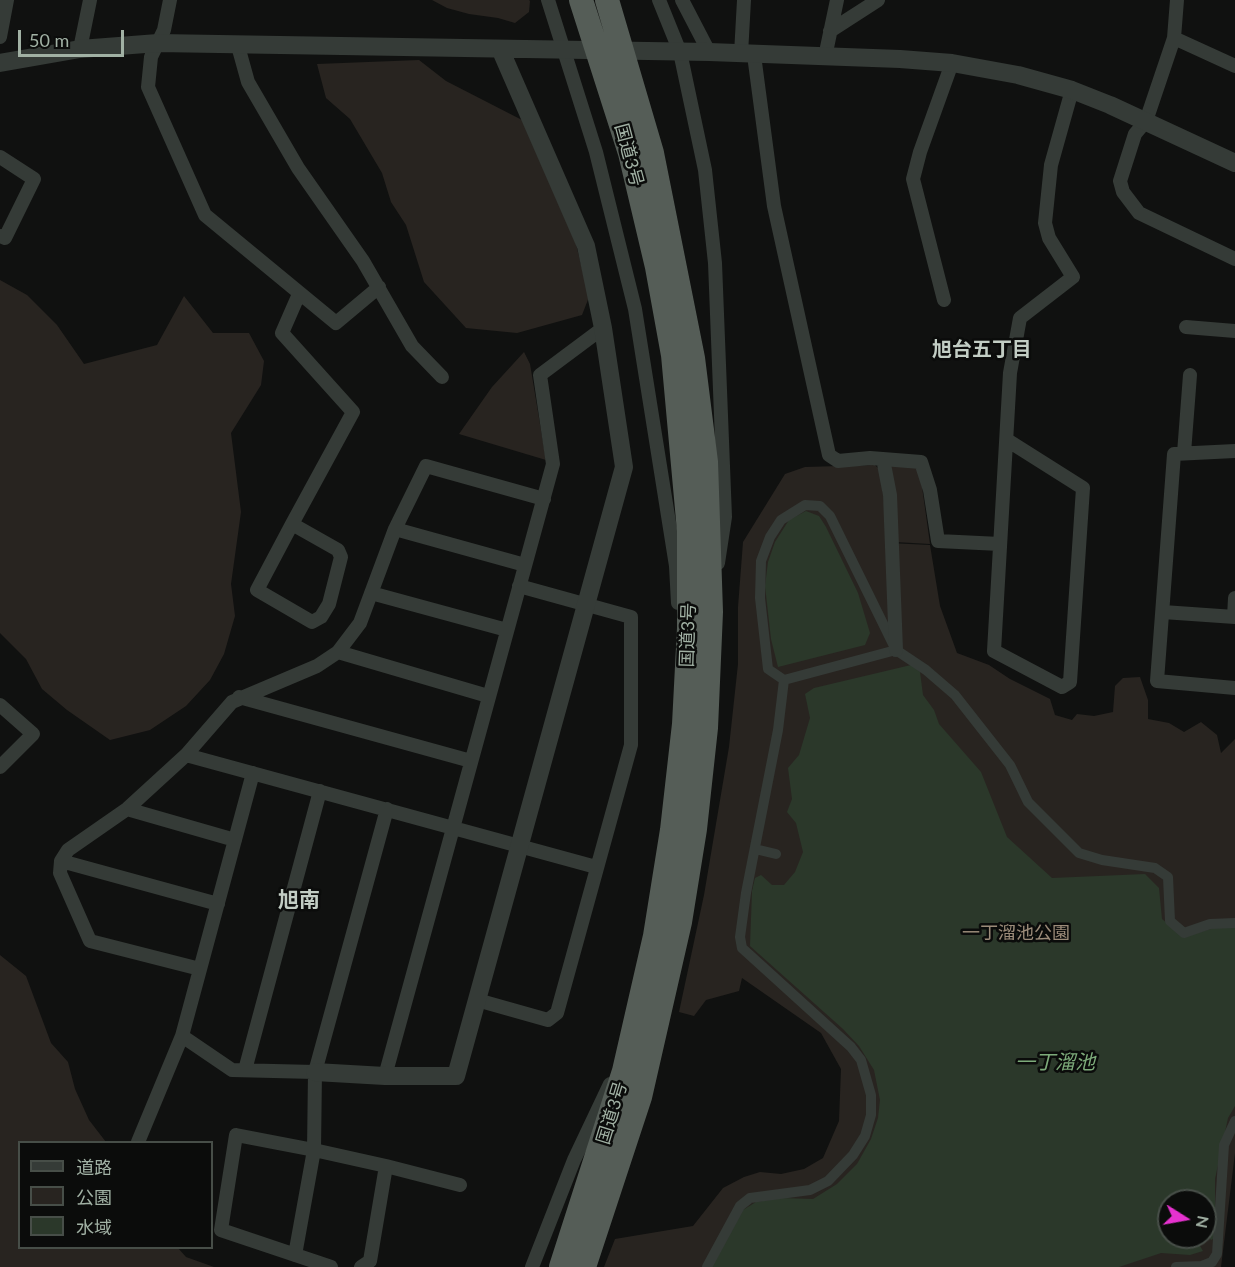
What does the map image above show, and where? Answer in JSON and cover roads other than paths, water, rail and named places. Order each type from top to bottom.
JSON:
[{"type":"highway","name":"国道3号","points":[[581,0],[629,72],[654,163],[693,358],[707,483],[711,612],[706,728],[680,922],[640,1096],[584,1267]]},
{"type":"highway","name":"国道3号","points":[[561,1267],[590,1185],[625,1067],[655,936],[672,830],[684,724],[689,628],[689,531],[675,366],[657,267],[630,153],[605,72],[607,0]]},
{"type":"street","points":[[0,37],[7,0]]},
{"type":"street","points":[[80,49],[90,0]]},
{"type":"street","points":[[170,0],[164,30],[151,57],[148,87],[205,215],[336,323],[379,287]]},
{"type":"street","points":[[548,0],[615,225],[643,353],[676,566],[684,724]]},
{"type":"street","points":[[659,0],[680,52],[705,170],[715,263],[725,518],[711,612]]},
{"type":"street","points":[[682,0],[709,52]]},
{"type":"street","points":[[744,0],[747,54],[774,206],[830,455],[838,460],[883,459],[921,462],[930,490],[938,541],[1000,544]]},
{"type":"street","points":[[825,57],[837,0]]},
{"type":"street","points":[[830,31],[878,0]]},
{"type":"street","points":[[1178,0],[1174,38],[1146,121],[1135,134],[1120,181],[1123,192],[1139,213],[1235,260]]},
{"type":"street","points":[[1174,38],[1235,66]]},
{"type":"street","points":[[0,63],[80,49],[158,44],[501,51],[709,52],[900,58],[952,63],[1018,75],[1072,90],[1146,121],[1235,163]]},
{"type":"street","points":[[238,46],[248,82],[292,159],[379,287],[412,346],[442,377]]},
{"type":"street","points":[[182,1036],[232,1070],[385,1076],[456,1076],[624,467],[603,328],[586,246],[501,51]]},
{"type":"street","points":[[944,300],[913,179],[920,152],[952,63]]},
{"type":"street","points":[[1007,440],[1083,488],[1070,682],[1062,687],[994,651],[1010,373],[1020,318],[1073,277],[1049,238],[1045,223],[1051,165],[1072,90]]},
{"type":"street","points":[[0,157],[34,179],[5,238],[0,236]]},
{"type":"street","points":[[292,524],[338,550],[342,557],[329,604],[321,617],[312,622],[257,590],[292,524],[353,412],[282,333],[299,294]]},
{"type":"street","points":[[1186,327],[1235,332]]},
{"type":"street","points":[[385,1076],[553,464],[540,375],[603,328]]},
{"type":"street","points":[[1184,453],[1190,375]]},
{"type":"street","points":[[1235,451],[1174,454],[1157,681],[1235,688]]},
{"type":"street","points":[[883,459],[890,495],[896,650]]},
{"type":"street","points":[[200,969],[90,941],[60,873],[62,861],[68,850],[127,809],[186,755],[239,697],[317,666],[338,652],[360,623],[394,529],[426,466],[544,499]]},
{"type":"street","points":[[896,650],[784,680],[768,669],[759,581],[761,561],[770,537],[781,520],[805,505],[820,507],[830,516],[896,650],[926,670],[955,695],[1010,765],[1028,802],[1079,853],[1102,860],[1155,868],[1168,877],[1170,921],[1184,933],[1210,924],[1235,923]]},
{"type":"street","points":[[394,529],[525,565]]},
{"type":"street","points":[[477,1000],[548,1020],[557,1013],[631,745],[631,618],[519,586]]},
{"type":"street","points":[[371,593],[507,630]]},
{"type":"street","points":[[1162,612],[1234,617],[1235,598]]},
{"type":"street","points":[[338,652],[488,696]]},
{"type":"street","points":[[706,1267],[740,1206],[757,1196],[810,1190],[828,1181],[853,1155],[865,1136],[871,1115],[871,1095],[861,1060],[850,1047],[742,948],[740,937],[744,910],[778,730],[784,680]]},
{"type":"street","points":[[239,697],[471,761]]},
{"type":"street","points":[[0,705],[33,734],[0,767]]},
{"type":"street","points":[[186,755],[596,867]]},
{"type":"street","points":[[139,1141],[182,1036],[253,773]]},
{"type":"street","points":[[245,1070],[320,791]]},
{"type":"street","points":[[127,809],[234,840]]},
{"type":"street","points":[[295,1255],[314,1150],[315,1072],[387,809]]},
{"type":"street","points":[[755,849],[776,854]]},
{"type":"street","points":[[62,861],[218,904]]},
{"type":"street","points":[[532,1267],[574,1160],[609,1086],[625,1067]]},
{"type":"street","points":[[1176,1267],[1202,1266],[1212,1262],[1217,1254],[1224,1145],[1235,1121]]},
{"type":"street","points":[[331,1267],[220,1230],[236,1135],[386,1166],[460,1185]]},
{"type":"street","points":[[361,1267],[370,1261],[386,1166]]},
{"type":"water","points":[[806,511],[819,516],[826,527],[858,593],[870,633],[865,645],[778,667],[771,639],[765,586],[768,562],[775,542],[789,520]]},
{"type":"water","name":"一丁溜池","points":[[911,665],[920,672],[923,695],[934,710],[939,724],[981,772],[1007,837],[1052,878],[1145,874],[1159,888],[1162,919],[1184,937],[1217,927],[1235,927],[1235,1106],[1228,1118],[1215,1179],[1215,1189],[1157,1189],[1157,1249],[1202,1249],[1203,1251],[1190,1255],[1161,1253],[1119,1267],[712,1267],[743,1210],[756,1202],[781,1198],[813,1199],[837,1184],[857,1164],[871,1139],[878,1118],[880,1100],[874,1070],[859,1046],[750,946],[752,891],[755,878],[761,875],[772,885],[784,885],[795,872],[803,852],[796,823],[787,812],[792,799],[788,768],[799,755],[810,718],[805,694],[814,688]]},
{"type":"district","name":"旭台五丁目","points":[[982,350]]},
{"type":"district","name":"旭南","points":[[299,900]]},
{"type":"park label","name":"一丁溜池公園","points":[[1016,933]]}]
